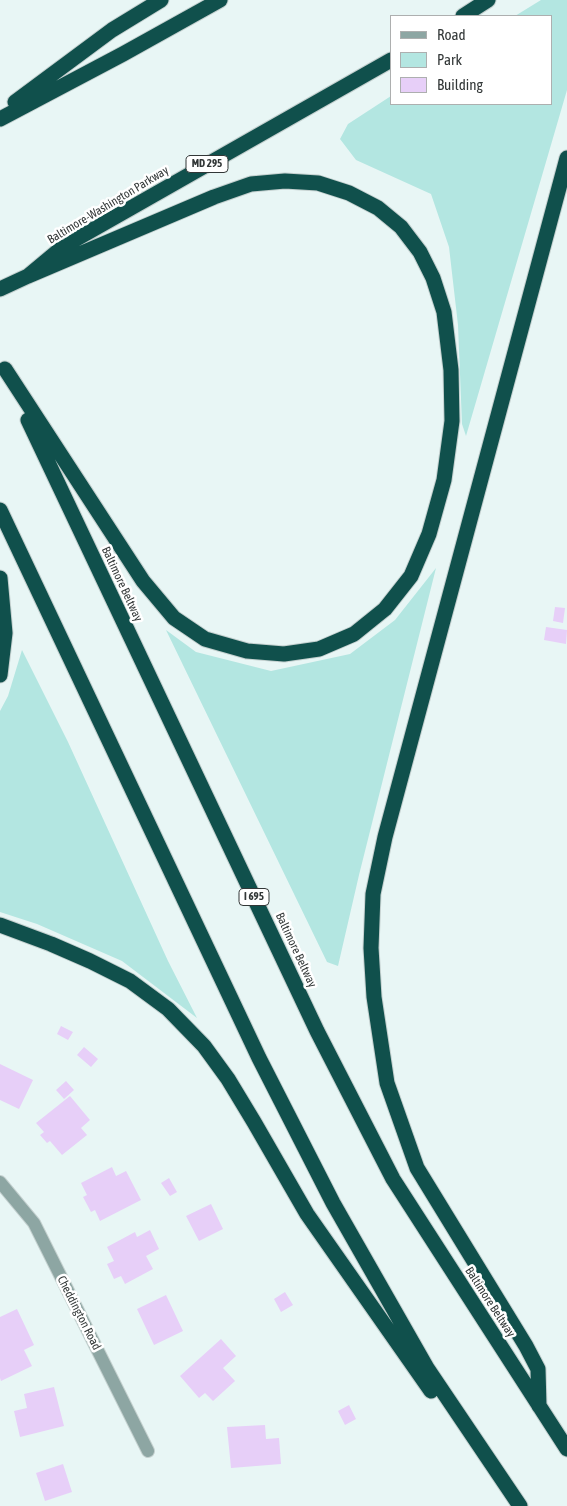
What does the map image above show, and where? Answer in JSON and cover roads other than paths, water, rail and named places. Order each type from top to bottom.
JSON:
[{"type":"highway","points":[[0,114],[112,30],[161,0]]},
{"type":"highway","points":[[0,119],[220,0]]},
{"type":"highway","points":[[465,15],[488,0]]},
{"type":"highway","name":"Baltimore-Washington Parkway","points":[[0,289],[28,276],[64,246],[390,61]]},
{"type":"highway","points":[[540,1406],[538,1369],[526,1346],[416,1168],[388,1083],[374,997],[371,948],[373,894],[385,837],[567,158]]},
{"type":"highway","points":[[2,365],[143,581],[174,618],[205,639],[256,652],[284,654],[319,649],[354,634],[385,609],[411,576],[429,534],[444,480],[452,421],[451,370],[444,312],[434,278],[416,246],[401,227],[378,208],[350,193],[318,183],[285,180],[251,184],[214,197],[28,276]]},
{"type":"highway","name":"Baltimore Beltway","points":[[2,365],[317,1031],[393,1180],[567,1449]]},
{"type":"highway","points":[[0,510],[259,1058],[333,1203],[427,1368],[520,1506]]},
{"type":"highway","points":[[0,578],[6,633],[0,675]]},
{"type":"highway","points":[[0,925],[51,944],[130,981],[168,1010],[204,1046],[228,1079],[307,1214],[417,1373],[520,1506]]},
{"type":"street","name":"Cheddington Road","points":[[0,1182],[34,1223],[148,1451]]}]
